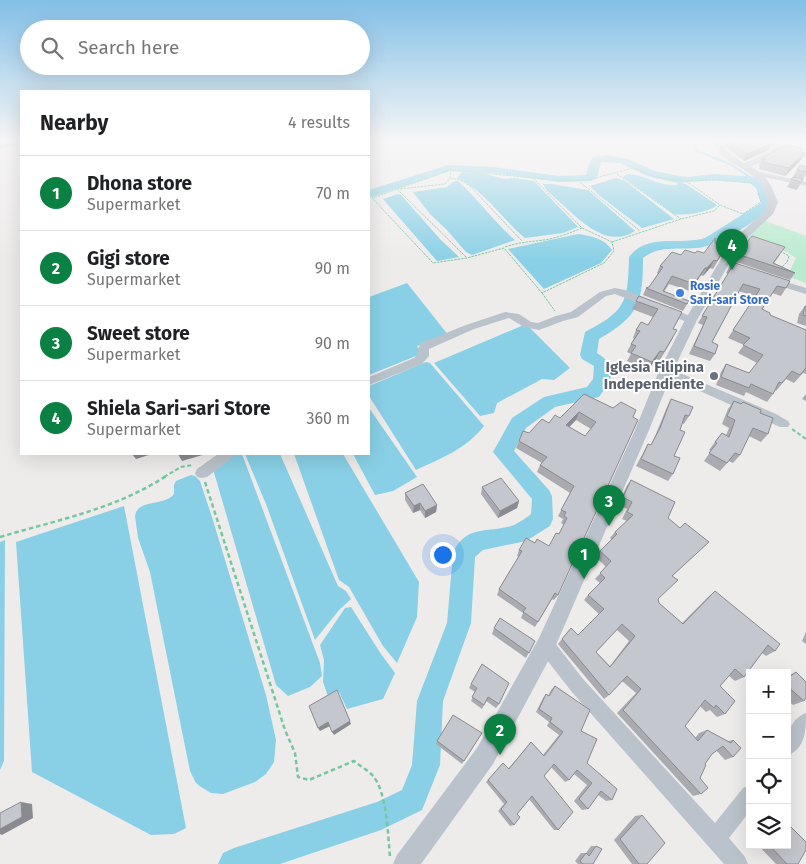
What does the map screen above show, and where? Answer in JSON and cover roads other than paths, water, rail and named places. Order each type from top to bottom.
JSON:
[{"type":"street","points":[[406,864],[485,756],[546,645],[642,430],[666,371],[692,320],[730,265],[742,237],[770,212],[773,202],[768,189],[759,180]]},
{"type":"street","points":[[792,180],[806,184]]},
{"type":"street","points":[[764,278],[806,291]]},
{"type":"street","points":[[370,381],[418,361],[423,356],[423,348],[427,345],[470,327],[512,315],[528,325],[539,327],[560,318],[579,313],[602,294],[609,291],[622,292],[692,320]]},
{"type":"street","points":[[666,371],[784,424]]},
{"type":"street","points":[[202,473],[227,455]]},
{"type":"street","points":[[546,645],[577,685],[738,864]]},
{"type":"street","points":[[791,741],[806,722]]},
{"type":"street","points":[[716,838],[746,800]]},
{"type":"water","points":[[462,180],[534,181],[578,227],[563,233],[525,238],[484,197]]},
{"type":"water","points":[[608,180],[625,181],[674,219],[642,228],[590,186]]},
{"type":"water","points":[[627,180],[654,180],[671,185],[677,185],[678,182],[686,184],[717,205],[709,210],[697,213],[674,214]]},
{"type":"water","points":[[458,181],[515,240],[472,255],[466,252],[430,214],[413,192],[447,187],[453,182]]},
{"type":"water","points":[[543,184],[588,190],[635,231],[625,236],[614,237],[595,231],[551,195]]},
{"type":"water","points":[[398,194],[459,257],[437,261],[383,199]]},
{"type":"water","points":[[578,234],[601,240],[612,250],[601,263],[544,289],[508,249]]},
{"type":"water","points":[[407,283],[449,336],[417,346],[421,354],[370,375],[370,297]]},
{"type":"water","points":[[526,324],[570,368],[554,380],[542,379],[497,403],[494,413],[480,416],[434,363]]},
{"type":"water","points":[[426,362],[430,363],[484,426],[461,447],[416,470],[370,398],[370,386]]},
{"type":"water","points":[[370,409],[417,477],[393,491],[375,495],[354,455],[370,455]]},
{"type":"water","points":[[233,455],[242,455],[320,663],[322,676],[310,687],[288,696],[276,685],[213,469]]},
{"type":"water","points":[[245,455],[280,455],[338,586],[346,591],[351,599],[339,610],[315,640],[266,504]]},
{"type":"water","points":[[294,455],[344,455],[419,582],[417,617],[397,663],[383,646],[349,587],[339,580]]},
{"type":"water","points":[[191,475],[200,481],[212,517],[266,695],[276,740],[274,762],[266,774],[255,782],[223,794],[211,793],[201,787],[196,783],[190,771],[150,572],[138,538],[135,516],[137,510],[141,507],[170,498],[174,494],[176,481]]},
{"type":"water","points":[[124,506],[186,828],[174,834],[151,835],[32,772],[16,542]]},
{"type":"water","points":[[5,540],[4,761],[0,770],[0,542]]},
{"type":"water","points":[[351,607],[395,673],[383,699],[347,709],[339,692],[329,699],[323,682],[324,660],[320,645],[345,608]]},
{"type":"waterway","points":[[370,194],[411,180]]},
{"type":"waterway","points":[[234,864],[381,815],[412,800],[426,765],[430,701],[459,623],[464,553],[477,541],[518,534],[542,519],[542,496],[503,452],[519,423],[550,402],[593,392],[602,380],[602,364],[588,355],[591,336],[617,320],[629,308],[634,291],[636,257],[652,247],[661,245],[705,243],[736,226],[767,204],[761,187],[754,180]]},
{"type":"place","name":"Shiela Sari-sari Store","points":[[732,270]]},
{"type":"place","name":"Rosie Sari-sari Store","points":[[680,293]]},
{"type":"place","name":"Iglesia Filipina Independiente","points":[[714,376]]},
{"type":"place","name":"Sweet store","points":[[609,526]]},
{"type":"place","name":"Dhona store","points":[[584,579]]},
{"type":"place","name":"Gigi store","points":[[500,755]]}]
